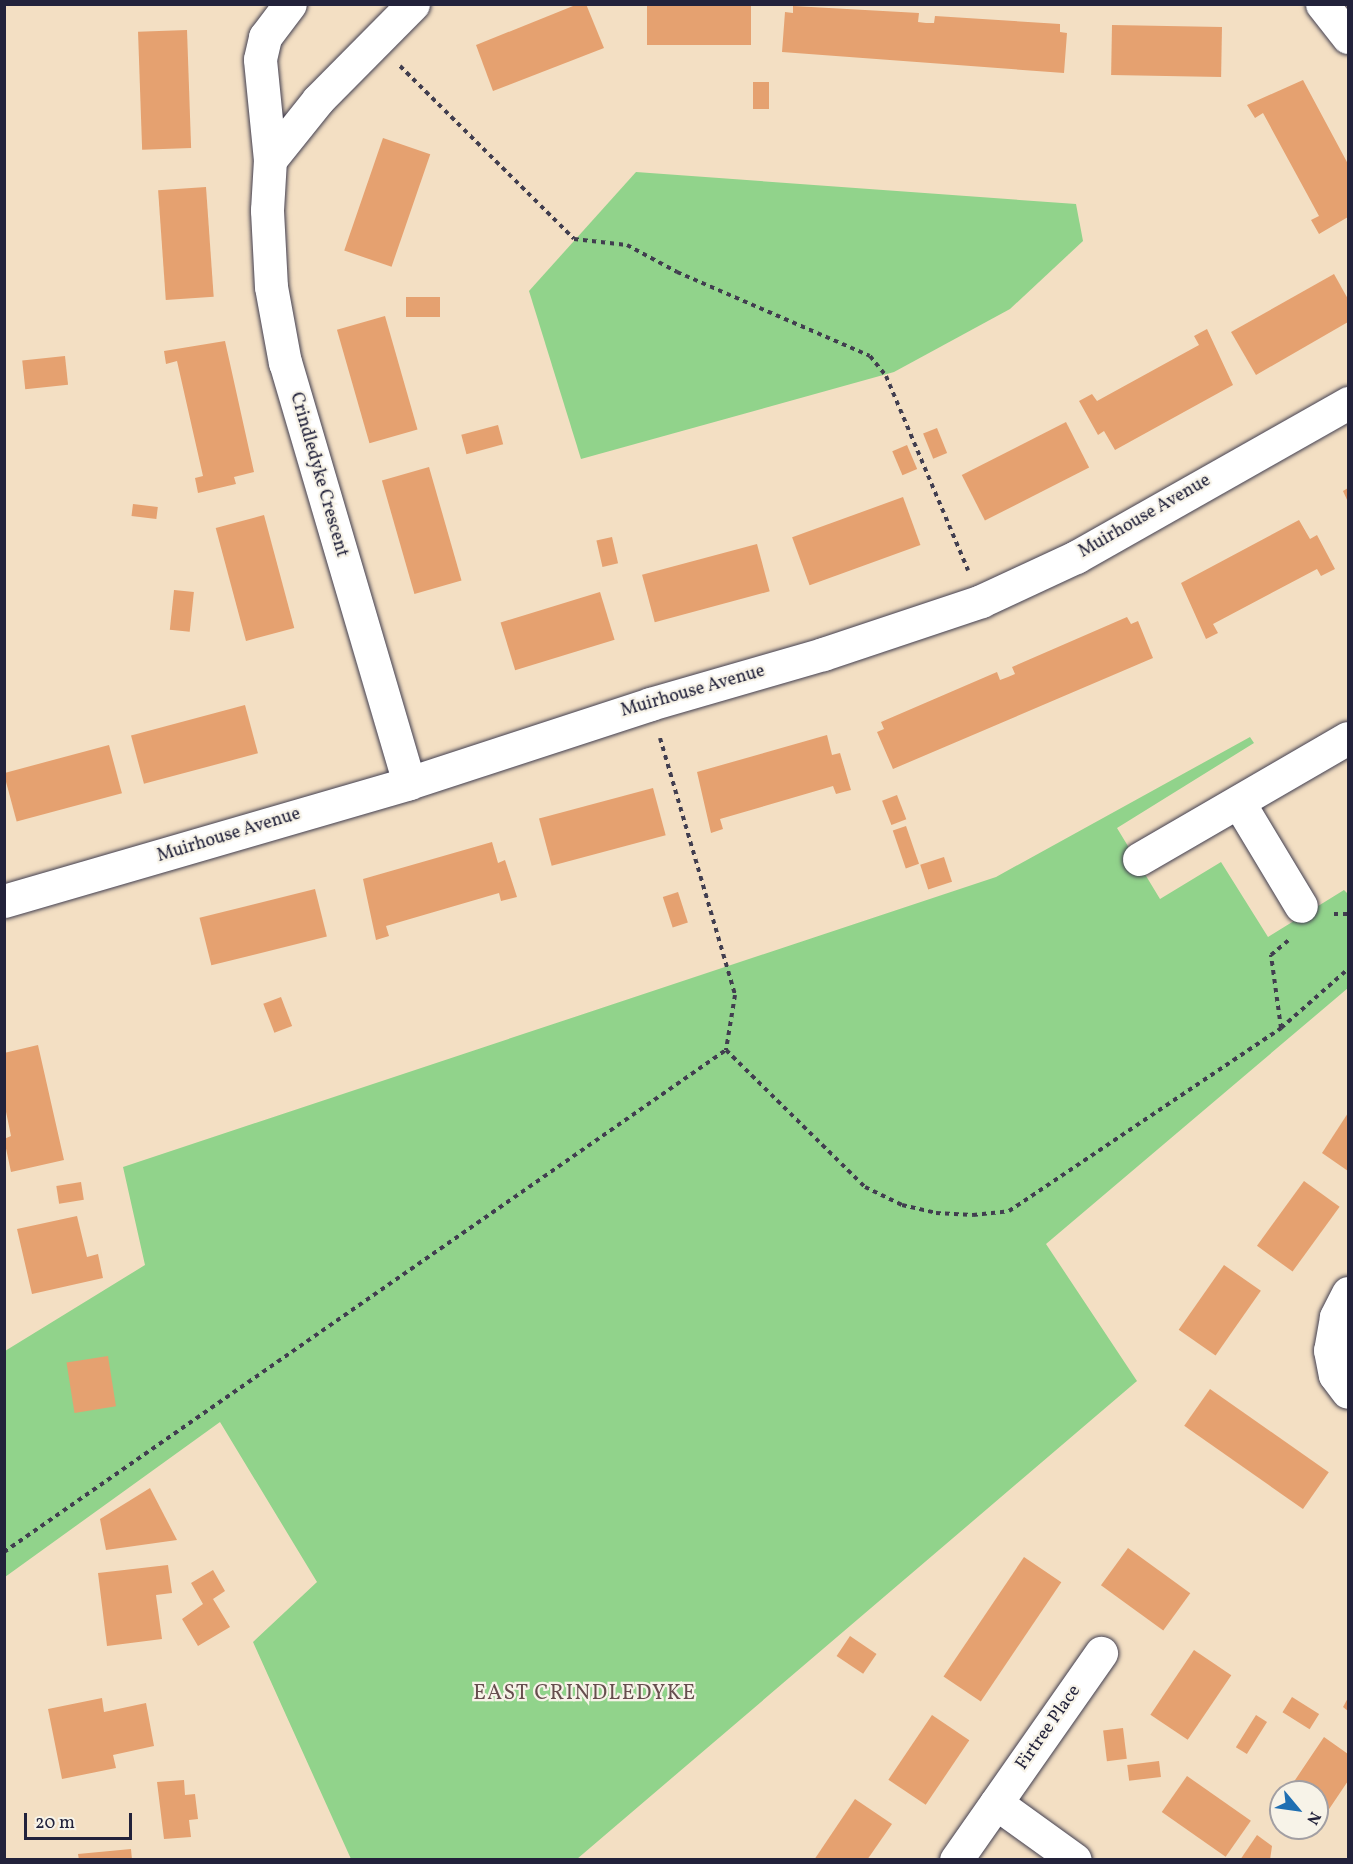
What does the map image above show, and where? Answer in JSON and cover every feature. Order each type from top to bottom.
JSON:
[{"type":"street","name":"Crindledyke Crescent","points":[[290,4],[265,37],[260,59],[270,160],[271,287],[285,363],[409,783]]},
{"type":"street","points":[[270,160],[318,99],[413,4]]},
{"type":"street","points":[[1322,4],[1348,37]]},
{"type":"street","name":"Muirhouse Avenue","points":[[4,901],[409,783],[650,704],[823,654],[981,601],[1076,557],[1348,404]]},
{"type":"street","points":[[1139,859],[1348,738]]},
{"type":"street","points":[[1239,803],[1308,919]]},
{"type":"street","points":[[1348,1293],[1336,1317],[1330,1350],[1335,1375],[1348,1392]]},
{"type":"street","name":"Firtree Place","points":[[956,1860],[1101,1653]]},
{"type":"street","points":[[996,1803],[1076,1860]]},
{"type":"path","points":[[376,42],[574,239],[627,245],[677,272],[870,356],[886,376],[981,601]]},
{"type":"path","points":[[4,1552],[726,1050],[735,995],[650,704]]},
{"type":"path","points":[[1281,1028],[1271,955],[1308,919],[1348,914]]},
{"type":"path","points":[[726,1050],[865,1187],[902,1205],[936,1213],[973,1215],[1009,1211],[1281,1028],[1348,969]]},
{"type":"green space","points":[[636,172],[1076,204],[1083,241],[1010,309],[894,372],[581,459],[529,291]]},
{"type":"green space","points":[[1250,737],[1254,743],[1117,828],[1160,899],[1221,862],[1268,937],[1344,890],[1348,894],[1348,988],[1046,1244],[1137,1381],[577,1859],[351,1859],[253,1642],[317,1582],[220,1422],[5,1577],[5,1351],[145,1265],[123,1167],[996,877]]},
{"type":"building","points":[[578,4],[586,4],[604,48],[493,91],[476,45]]},
{"type":"building","points":[[647,4],[751,4],[751,45],[647,45]]},
{"type":"building","points":[[793,6],[919,13],[918,22],[926,23],[934,23],[935,16],[1060,24],[1060,32],[1067,33],[1064,73],[782,52],[785,12],[793,13]]},
{"type":"building","points":[[1112,25],[1222,27],[1221,77],[1111,75]]},
{"type":"building","points":[[187,30],[191,148],[142,150],[138,32]]},
{"type":"building","points":[[1303,80],[1348,164],[1348,217],[1319,234],[1311,220],[1319,216],[1263,113],[1255,118],[1247,105]]},
{"type":"building","points":[[753,82],[769,82],[769,109],[753,109]]},
{"type":"building","points":[[383,138],[430,154],[392,267],[344,251]]},
{"type":"building","points":[[206,187],[214,297],[166,300],[158,190]]},
{"type":"building","points":[[1334,274],[1348,299],[1348,322],[1256,375],[1231,332]]},
{"type":"building","points":[[406,297],[440,297],[440,317],[406,317]]},
{"type":"building","points":[[385,316],[418,429],[369,443],[337,330]]},
{"type":"building","points":[[1207,329],[1233,385],[1115,450],[1104,431],[1098,435],[1079,401],[1092,394],[1097,401],[1199,345],[1194,336]]},
{"type":"building","points":[[225,341],[254,472],[234,477],[236,484],[198,493],[195,478],[203,476],[177,361],[166,364],[164,351]]},
{"type":"building","points":[[65,356],[68,385],[25,389],[22,360]]},
{"type":"building","points":[[1066,422],[1089,467],[985,521],[962,475]]},
{"type":"building","points":[[498,425],[503,444],[466,454],[461,435]]},
{"type":"building","points":[[937,428],[947,453],[933,459],[923,434]]},
{"type":"building","points":[[907,445],[917,469],[902,475],[892,451]]},
{"type":"building","points":[[429,467],[462,580],[414,594],[382,481]]},
{"type":"building","points":[[1348,488],[1348,502],[1343,491]]},
{"type":"building","points":[[903,497],[920,545],[810,585],[792,537]]},
{"type":"building","points":[[133,504],[158,507],[156,519],[132,516]]},
{"type":"building","points":[[264,515],[294,628],[246,641],[216,528]]},
{"type":"building","points":[[1299,520],[1310,539],[1317,535],[1335,569],[1321,576],[1317,569],[1213,624],[1218,633],[1206,639],[1181,583]]},
{"type":"building","points":[[612,537],[618,563],[602,567],[596,541]]},
{"type":"building","points":[[757,544],[770,591],[655,622],[642,575]]},
{"type":"building","points":[[174,590],[194,592],[190,632],[170,630]]},
{"type":"building","points":[[600,592],[615,640],[515,670],[501,622]]},
{"type":"building","points":[[1127,617],[1131,624],[1138,621],[1153,658],[893,769],[877,732],[884,729],[881,722],[997,672],[1000,680],[1008,677],[1015,674],[1012,667]]},
{"type":"building","points":[[245,705],[258,753],[144,784],[131,736]]},
{"type":"building","points":[[827,735],[832,755],[840,753],[851,790],[836,794],[833,786],[720,819],[723,829],[711,833],[697,772]]},
{"type":"building","points":[[109,745],[122,793],[17,822],[4,773]]},
{"type":"building","points":[[653,788],[666,835],[552,866],[539,819]]},
{"type":"building","points":[[897,795],[906,819],[891,825],[882,801]]},
{"type":"building","points":[[906,826],[919,864],[906,868],[893,831]]},
{"type":"building","points":[[492,842],[498,863],[505,860],[517,897],[501,901],[499,893],[386,926],[389,936],[376,940],[363,879]]},
{"type":"building","points":[[944,857],[952,882],[928,889],[920,865]]},
{"type":"building","points":[[315,889],[327,937],[211,965],[200,918]]},
{"type":"building","points":[[678,892],[688,922],[673,927],[663,897]]},
{"type":"building","points":[[281,997],[292,1026],[274,1033],[263,1004]]},
{"type":"building","points":[[38,1045],[64,1160],[11,1172],[4,1139],[11,1136],[4,1102],[4,1053]]},
{"type":"building","points":[[1348,1113],[1348,1171],[1322,1153]]},
{"type":"building","points":[[1304,1181],[1340,1207],[1293,1272],[1257,1246]]},
{"type":"building","points":[[81,1182],[84,1200],[59,1204],[56,1186]]},
{"type":"building","points":[[77,1216],[87,1257],[98,1254],[103,1278],[32,1294],[17,1229]]},
{"type":"building","points":[[1224,1265],[1261,1291],[1216,1356],[1179,1330]]},
{"type":"building","points":[[108,1356],[116,1406],[74,1413],[67,1363]]},
{"type":"building","points":[[1210,1389],[1329,1472],[1303,1509],[1184,1426]]},
{"type":"building","points":[[150,1488],[177,1540],[106,1550],[100,1519]]},
{"type":"building","points":[[1128,1548],[1190,1593],[1163,1630],[1101,1585]]},
{"type":"building","points":[[1024,1557],[1061,1582],[981,1702],[943,1676]]},
{"type":"building","points":[[168,1565],[172,1593],[156,1595],[162,1639],[107,1646],[98,1573]]},
{"type":"building","points":[[213,1570],[225,1591],[213,1599],[230,1627],[198,1646],[182,1619],[203,1604],[191,1583]]},
{"type":"building","points":[[850,1636],[877,1654],[863,1674],[837,1656]]},
{"type":"building","points":[[1194,1650],[1231,1675],[1188,1740],[1150,1715]]},
{"type":"building","points":[[1292,1697],[1319,1714],[1310,1729],[1282,1712]]},
{"type":"building","points":[[102,1698],[104,1712],[146,1703],[154,1746],[113,1755],[116,1768],[62,1779],[48,1709]]},
{"type":"building","points":[[1348,1698],[1348,1711],[1343,1707]]},
{"type":"building","points":[[932,1715],[969,1740],[926,1805],[888,1780]]},
{"type":"building","points":[[1256,1715],[1267,1722],[1247,1754],[1236,1747]]},
{"type":"building","points":[[1123,1728],[1127,1759],[1107,1761],[1103,1730]]},
{"type":"building","points":[[1324,1737],[1348,1754],[1348,1781],[1329,1809],[1329,1780],[1295,1780]]},
{"type":"building","points":[[1159,1761],[1161,1777],[1129,1781],[1127,1765]]},
{"type":"building","points":[[1187,1776],[1251,1821],[1226,1857],[1162,1812]]},
{"type":"building","points":[[184,1780],[185,1795],[195,1794],[198,1819],[189,1820],[191,1837],[164,1839],[157,1782]]},
{"type":"building","points":[[855,1799],[892,1824],[867,1860],[814,1860]]},
{"type":"building","points":[[1257,1835],[1272,1846],[1270,1860],[1240,1860]]},
{"type":"building","points":[[131,1849],[132,1860],[79,1860],[78,1854]]},
{"type":"district","name":"EAST CRINDLEDYKE","points":[[585,1694]]}]
